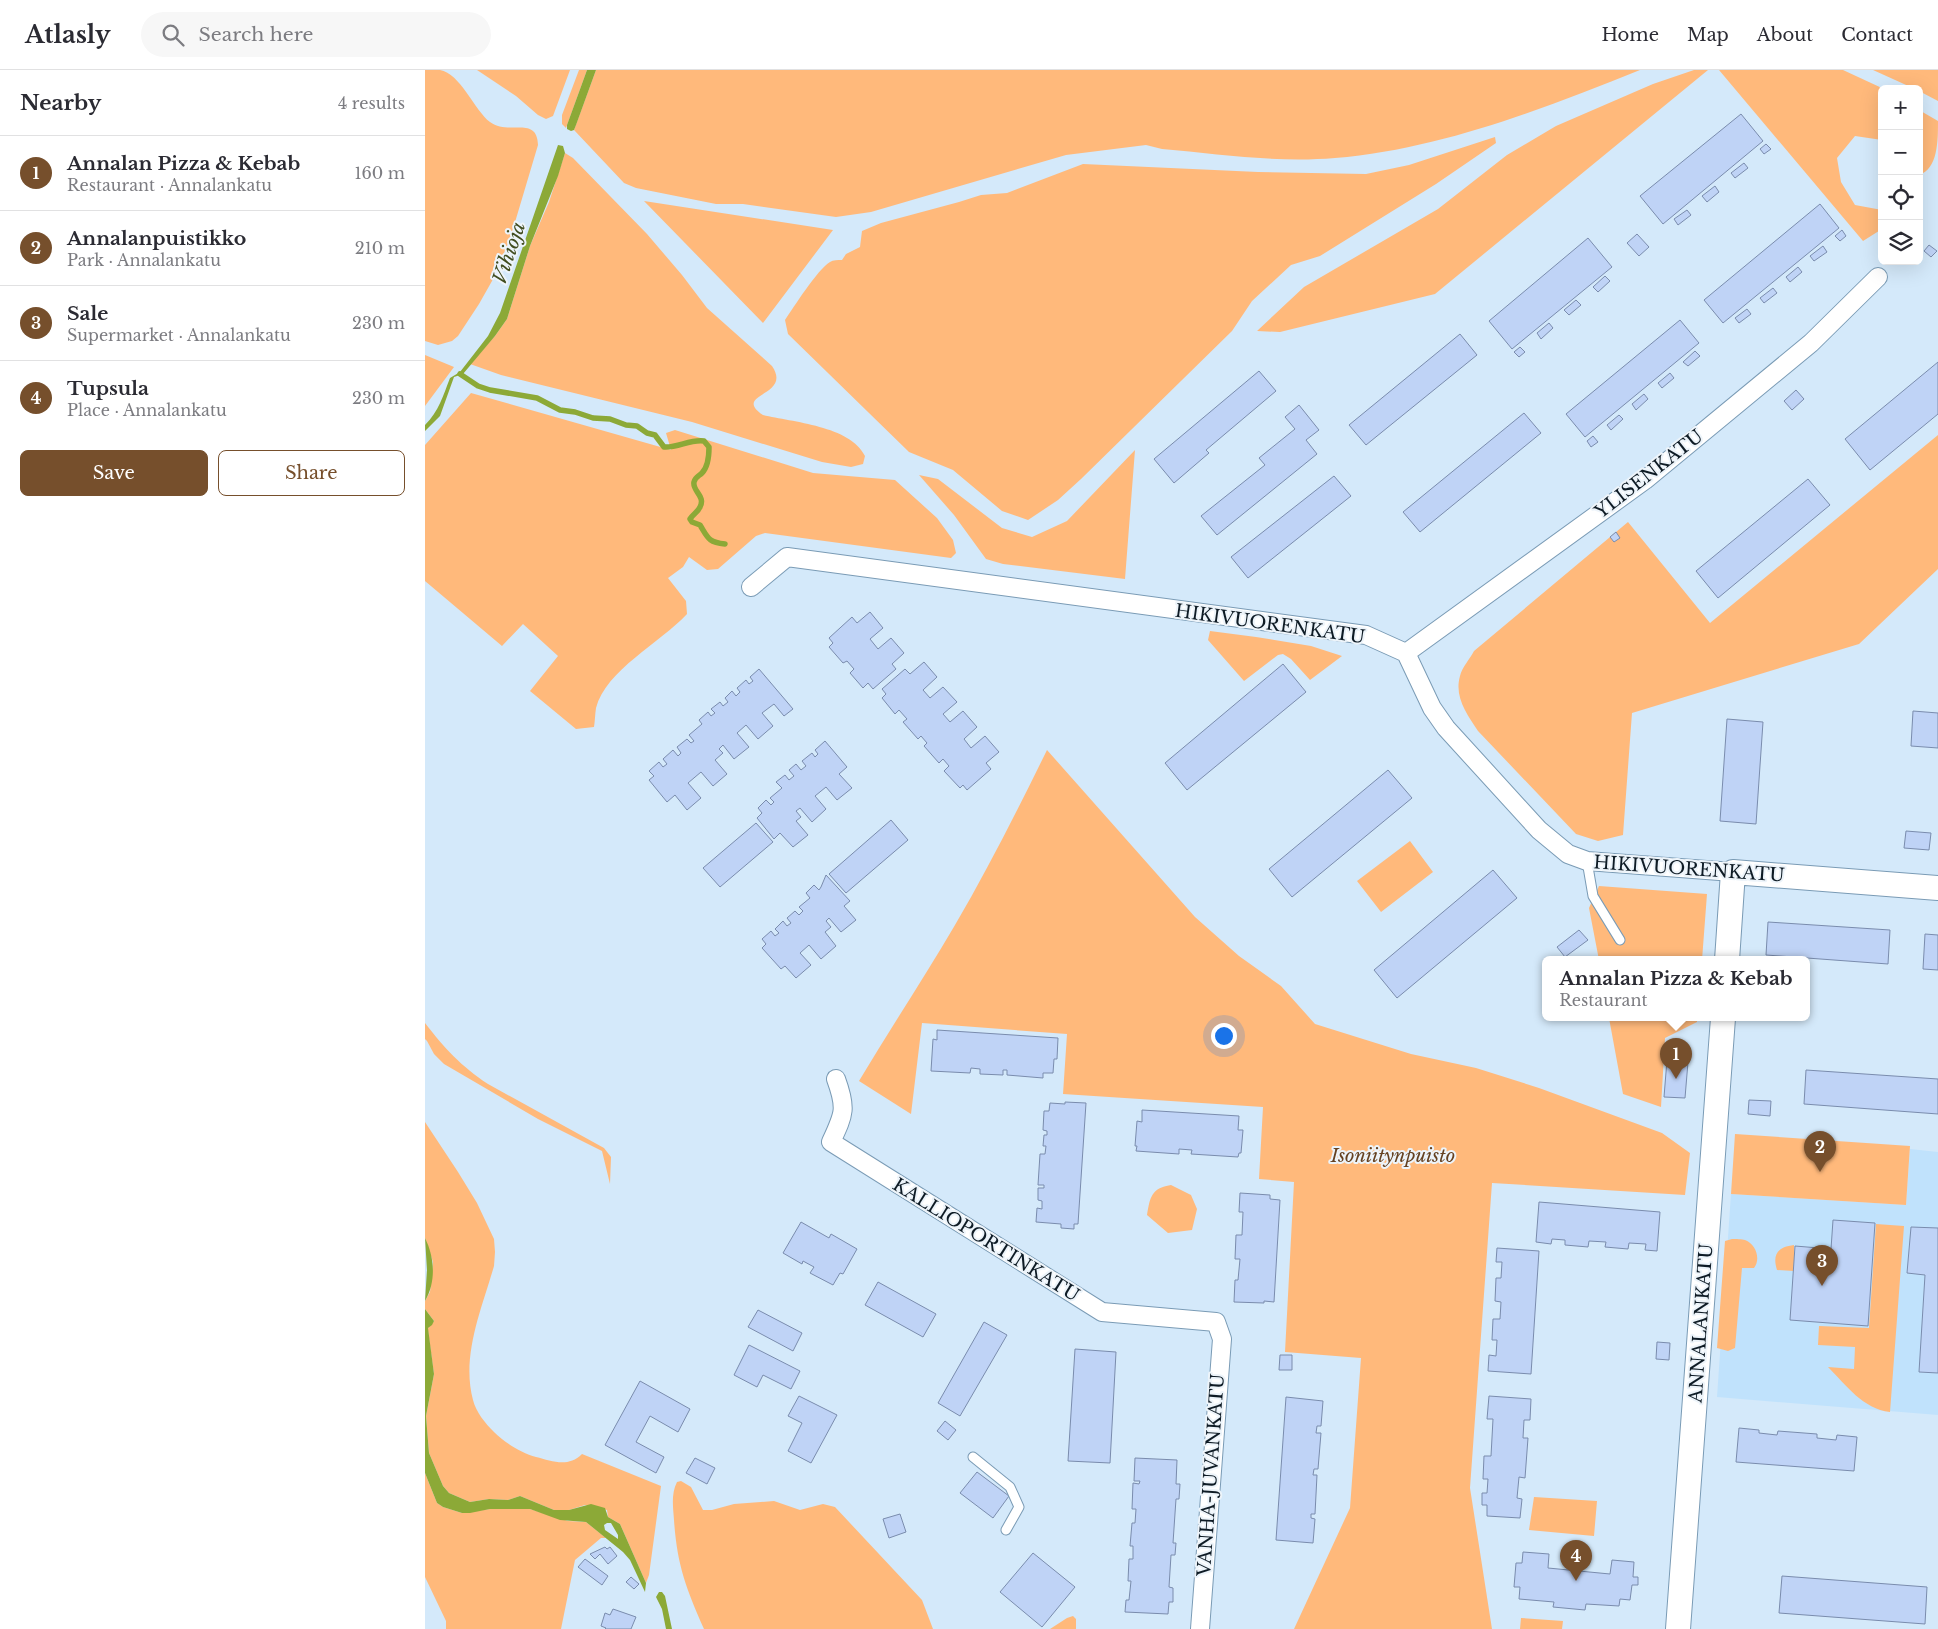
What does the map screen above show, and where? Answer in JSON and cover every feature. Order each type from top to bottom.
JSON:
[{"type":"street","name":"YLISENKATU","points":[[1406,653],[1645,480],[1811,343],[1877,277]]},
{"type":"street","name":"HIKIVUORENKATU","points":[[751,587],[787,557],[1365,636],[1406,653],[1432,708],[1445,728],[1539,830],[1568,854],[1587,861],[1938,888]]},
{"type":"street","points":[[1727,956],[1733,872]]},
{"type":"street","name":"ANNALANKATU","points":[[1678,1629],[1723,1021]]},
{"type":"street","name":"KALLIOPORTINKATU","points":[[836,1079],[843,1098],[842,1118],[831,1142],[1102,1312],[1216,1322]]},
{"type":"street","name":"VANHA-JUVANKATU","points":[[1199,1629],[1221,1339],[1216,1322]]},
{"type":"lane","points":[[1587,861],[1593,896],[1620,940]]},
{"type":"lane","points":[[973,1457],[1010,1487],[1019,1507],[1006,1530]]},
{"type":"shaded area","points":[[587,70],[596,70],[574,130],[571,131],[567,129],[567,125]]},
{"type":"shaded area","points":[[558,145],[563,146],[565,153],[558,176],[530,246],[507,319],[463,374],[454,377],[440,416],[425,431],[425,425],[437,409],[450,378],[460,372],[488,336],[500,313]]},
{"type":"shaded area","points":[[1910,1149],[1938,1152],[1938,1415],[1717,1397],[1731,1194],[1906,1205]]},
{"type":"shaded area","points":[[425,1238],[431,1254],[433,1270],[429,1294],[425,1301],[427,1270]]},
{"type":"shaded area","points":[[425,1309],[434,1321],[428,1328],[434,1374],[426,1416],[429,1453],[443,1486],[449,1493],[470,1502],[489,1499],[508,1500],[520,1496],[554,1510],[569,1510],[591,1504],[605,1508],[608,1517],[620,1524],[646,1583],[645,1592],[630,1560],[586,1522],[560,1520],[530,1509],[490,1509],[462,1513],[437,1503],[425,1473]],"holes":[[[611,1523],[618,1535],[618,1539],[605,1530],[604,1525]]]},
{"type":"shaded area","points":[[659,1592],[662,1592],[665,1596],[672,1629],[666,1629],[662,1609],[656,1597]]},
{"type":"green space","points":[[425,70],[440,70],[447,73],[461,85],[484,117],[490,122],[497,126],[527,128],[533,131],[538,145],[510,239],[492,281],[458,336],[452,341],[438,345],[425,341]]},
{"type":"green space","points":[[477,70],[570,70],[553,116],[546,119]]},
{"type":"green space","points":[[579,70],[587,70],[566,128],[562,124],[562,115]]},
{"type":"green space","points":[[596,70],[1640,70],[1528,113],[1414,146],[1335,158],[1270,159],[1162,149],[1146,145],[1066,155],[871,212],[836,217],[743,204],[716,204],[636,188],[624,183],[574,130]]},
{"type":"green space","points":[[1694,70],[1708,70],[1435,294],[1280,332],[1257,331],[1304,287],[1438,209],[1507,155],[1556,126],[1653,84]]},
{"type":"green space","points":[[1719,70],[1843,70],[1878,86],[1878,139],[1855,136],[1837,158],[1841,182],[1855,205],[1878,209],[1878,232],[1863,241]]},
{"type":"green space","points":[[1873,70],[1938,70],[1938,101],[1923,93],[1923,85],[1906,85]]},
{"type":"green space","points":[[1923,112],[1938,121],[1936,153],[1930,167],[1923,173]]},
{"type":"green space","points":[[1495,137],[1496,143],[1436,184],[1320,256],[1291,265],[1252,301],[1232,331],[1081,479],[1058,500],[1028,520],[1002,511],[953,470],[909,452],[788,334],[785,320],[806,289],[830,262],[842,260],[846,254],[860,247],[862,231],[881,223],[981,195],[1007,193],[1083,164],[1258,172],[1366,174],[1409,165]]},
{"type":"green space","points":[[565,153],[573,158],[647,234],[707,308],[772,366],[776,376],[775,384],[757,398],[754,402],[755,408],[763,415],[820,427],[847,438],[858,446],[865,456],[863,464],[851,467],[822,462],[692,422],[501,375],[470,364],[495,336],[507,319],[530,246],[549,202]]},
{"type":"green space","points":[[644,201],[833,230],[763,323]]},
{"type":"green space","points":[[425,355],[454,367],[425,406]]},
{"type":"green space","points":[[471,393],[671,450],[666,433],[675,430],[813,473],[895,480],[937,518],[953,540],[956,553],[951,558],[765,533],[756,536],[718,569],[707,570],[689,557],[683,567],[668,578],[686,601],[687,614],[622,669],[611,681],[602,694],[596,708],[594,727],[576,729],[530,691],[558,656],[523,624],[502,646],[425,581],[425,445]]},
{"type":"green space","points":[[1938,435],[1938,569],[1859,644],[1632,713],[1623,835],[1598,841],[1576,834],[1478,731],[1463,705],[1459,691],[1462,669],[1474,651],[1628,522],[1710,623]]},
{"type":"green space","points":[[1135,450],[1125,579],[1003,564],[986,559],[954,515],[919,475],[938,479],[1002,528],[1032,537],[1067,521]]},
{"type":"green space","points":[[1210,631],[1311,646],[1342,656],[1310,680],[1291,659],[1283,654],[1278,655],[1244,681],[1208,640]]},
{"type":"green space","name":"Isoniitynpuisto","points":[[1047,750],[1195,917],[1239,956],[1281,986],[1315,1024],[1411,1054],[1476,1068],[1539,1088],[1662,1133],[1690,1153],[1685,1195],[1492,1183],[1470,1488],[1492,1629],[1294,1629],[1350,1508],[1361,1358],[1285,1352],[1294,1182],[1259,1179],[1263,1107],[1063,1094],[1067,1034],[922,1023],[911,1114],[859,1081],[967,904]]},
{"type":"green space","points":[[1410,841],[1433,872],[1381,912],[1357,881]]},
{"type":"green space","points":[[1599,886],[1707,894],[1702,956],[1598,956],[1589,908]]},
{"type":"green space","points":[[1610,1021],[1697,1021],[1665,1038],[1661,1107],[1623,1094]]},
{"type":"green space","points":[[425,1023],[454,1056],[488,1084],[604,1148],[611,1157],[610,1184],[602,1151],[538,1119],[444,1064],[434,1054],[425,1039]]},
{"type":"green space","points":[[425,1122],[477,1203],[494,1239],[494,1266],[474,1332],[471,1349],[470,1383],[476,1409],[498,1436],[525,1453],[554,1462],[571,1461],[582,1454],[661,1486],[649,1575],[646,1583],[620,1524],[608,1517],[607,1510],[585,1505],[569,1510],[554,1510],[520,1496],[508,1500],[489,1499],[470,1502],[449,1493],[443,1486],[429,1453],[426,1416],[434,1374],[428,1328],[434,1321],[425,1309],[425,1301],[430,1292],[433,1262],[425,1238]]},
{"type":"green space","points":[[1735,1134],[1910,1146],[1906,1205],[1731,1194]]},
{"type":"green space","points":[[1171,1185],[1191,1195],[1197,1209],[1192,1230],[1168,1233],[1147,1215],[1149,1204],[1155,1191],[1164,1186]]},
{"type":"green space","points":[[1876,1224],[1904,1226],[1890,1412],[1880,1410],[1863,1401],[1828,1367],[1854,1369],[1855,1347],[1818,1345],[1819,1326],[1869,1328]]},
{"type":"green space","points":[[1732,1239],[1749,1242],[1755,1248],[1757,1260],[1754,1268],[1742,1268],[1735,1348],[1728,1351],[1717,1348],[1725,1241]]},
{"type":"green space","points":[[1794,1245],[1794,1271],[1777,1270],[1775,1260],[1778,1252]]},
{"type":"green space","points":[[425,1473],[437,1503],[443,1507],[462,1513],[490,1509],[530,1509],[568,1521],[586,1522],[606,1538],[601,1538],[575,1560],[561,1629],[446,1629],[446,1621],[425,1577]]},
{"type":"green space","points":[[681,1481],[691,1487],[703,1510],[712,1510],[734,1504],[774,1501],[800,1510],[823,1504],[835,1507],[922,1600],[933,1629],[704,1629],[687,1588],[677,1550],[673,1500],[677,1482]]},
{"type":"green space","points":[[1534,1497],[1597,1501],[1594,1536],[1529,1530]]},
{"type":"green space","points":[[1073,1616],[1076,1619],[1076,1629],[1050,1629],[1067,1618]]},
{"type":"green space","points":[[1521,1618],[1563,1621],[1562,1629],[1520,1629]]},
{"type":"building","points":[[1741,114],[1763,141],[1663,224],[1640,196]]},
{"type":"building","points":[[1766,144],[1771,149],[1764,154],[1760,149]]},
{"type":"building","points":[[1744,163],[1748,168],[1735,178],[1731,173]]},
{"type":"building","points":[[1715,186],[1719,192],[1707,202],[1702,196]]},
{"type":"building","points":[[1820,204],[1839,228],[1723,323],[1704,300]]},
{"type":"building","points":[[1687,210],[1691,215],[1678,225],[1674,219]]},
{"type":"building","points":[[1842,230],[1846,236],[1840,241],[1835,236]]},
{"type":"building","points":[[1637,234],[1649,247],[1639,256],[1627,243]]},
{"type":"building","points":[[1588,238],[1612,267],[1512,349],[1489,321]]},
{"type":"building","points":[[1929,245],[1937,251],[1931,257],[1924,251]]},
{"type":"building","points":[[1823,246],[1827,252],[1814,261],[1810,256]]},
{"type":"building","points":[[1798,267],[1802,272],[1790,282],[1786,277]]},
{"type":"building","points":[[1605,276],[1610,281],[1598,292],[1593,287]]},
{"type":"building","points":[[1773,288],[1777,293],[1764,303],[1760,298]]},
{"type":"building","points":[[1576,300],[1581,305],[1569,315],[1564,310]]},
{"type":"building","points":[[1747,309],[1751,314],[1739,323],[1735,318]]},
{"type":"building","points":[[1680,320],[1699,343],[1585,437],[1566,414]]},
{"type":"building","points":[[1549,323],[1553,328],[1541,339],[1537,333]]},
{"type":"building","points":[[1460,334],[1477,355],[1366,445],[1349,425]]},
{"type":"building","points":[[1520,347],[1525,352],[1519,357],[1514,352]]},
{"type":"building","points":[[1695,351],[1700,356],[1688,366],[1683,362]]},
{"type":"building","points":[[1938,362],[1938,414],[1870,470],[1845,439]]},
{"type":"building","points":[[1259,371],[1276,391],[1206,450],[1209,453],[1174,483],[1154,459]]},
{"type":"building","points":[[1670,373],[1674,378],[1662,388],[1658,383]]},
{"type":"building","points":[[1796,390],[1804,399],[1792,410],[1784,401]]},
{"type":"building","points":[[1644,394],[1648,399],[1636,410],[1632,404]]},
{"type":"building","points":[[1299,405],[1319,430],[1306,440],[1317,454],[1217,535],[1201,516],[1265,465],[1259,458],[1295,429],[1285,417]]},
{"type":"building","points":[[1524,413],[1541,433],[1420,532],[1403,512]]},
{"type":"building","points":[[1619,415],[1623,419],[1611,430],[1607,425]]},
{"type":"building","points":[[1593,436],[1598,442],[1591,447],[1587,441]]},
{"type":"building","points":[[1334,476],[1351,496],[1248,578],[1231,557]]},
{"type":"building","points":[[1808,479],[1830,505],[1718,598],[1696,571]]},
{"type":"building","points":[[1616,532],[1620,538],[1614,542],[1610,537]]},
{"type":"building","points":[[870,612],[883,628],[870,639],[878,649],[891,638],[904,653],[892,664],[896,669],[873,689],[868,683],[863,688],[850,673],[854,669],[847,661],[843,663],[829,647],[833,643],[829,638],[852,617],[857,623]]},
{"type":"building","points":[[924,662],[937,677],[923,690],[930,698],[943,687],[957,702],[943,714],[950,722],[963,711],[977,727],[964,739],[971,748],[985,736],[999,752],[986,763],[991,769],[967,790],[963,785],[960,788],[944,771],[949,766],[943,759],[939,763],[924,746],[927,743],[921,736],[918,739],[903,722],[907,719],[899,710],[895,714],[882,698],[886,694],[882,689],[905,669],[910,674]]},
{"type":"building","points":[[1283,664],[1306,692],[1187,790],[1165,763]]},
{"type":"building","points":[[759,669],[793,709],[784,716],[774,704],[762,713],[773,726],[758,739],[746,725],[737,733],[749,747],[734,759],[723,745],[719,749],[723,753],[715,760],[727,774],[713,786],[701,772],[688,783],[701,798],[687,810],[675,795],[667,802],[649,780],[654,776],[649,771],[659,762],[663,767],[667,764],[663,759],[673,750],[678,756],[681,753],[677,747],[687,739],[691,743],[694,741],[689,735],[702,724],[699,720],[708,712],[711,716],[715,713],[711,709],[720,702],[723,706],[728,702],[725,698],[732,691],[736,696],[740,692],[737,688],[746,680],[749,684],[753,681],[750,677]]},
{"type":"building","points":[[1913,711],[1938,713],[1938,748],[1911,746]]},
{"type":"building","points":[[1727,719],[1763,722],[1756,824],[1720,821]]},
{"type":"building","points":[[825,741],[847,767],[839,774],[852,788],[837,800],[826,787],[815,796],[826,809],[812,822],[800,808],[796,811],[801,817],[796,821],[808,835],[793,847],[780,833],[774,839],[757,818],[762,813],[758,808],[766,800],[771,805],[774,802],[770,798],[782,788],[776,782],[785,775],[789,780],[794,776],[789,770],[796,764],[801,770],[806,766],[802,761],[812,753],[815,757],[818,754],[815,750]]},
{"type":"building","points":[[1388,770],[1412,798],[1292,897],[1269,869]]},
{"type":"building","points":[[891,820],[908,840],[846,893],[829,874]]},
{"type":"building","points":[[756,823],[773,842],[720,887],[703,868]]},
{"type":"building","points":[[1906,831],[1931,833],[1929,850],[1904,848]]},
{"type":"building","points":[[1493,870],[1517,898],[1397,998],[1374,970]]},
{"type":"building","points":[[826,875],[850,901],[844,906],[856,920],[841,932],[829,918],[826,921],[831,927],[825,932],[836,946],[821,959],[809,945],[800,953],[811,965],[796,978],[785,966],[781,969],[762,948],[766,944],[762,939],[771,931],[775,936],[779,933],[775,929],[783,921],[787,926],[791,923],[787,918],[795,911],[799,915],[803,911],[799,907],[810,898],[806,893],[814,885],[819,890]]},
{"type":"building","points":[[1768,922],[1890,930],[1888,964],[1810,958],[1810,956],[1766,955]]},
{"type":"building","points":[[1579,930],[1588,940],[1566,956],[1557,947]]},
{"type":"building","points":[[1925,934],[1938,935],[1938,970],[1923,969]]},
{"type":"building","points":[[937,1030],[1058,1038],[1057,1059],[1054,1059],[1053,1073],[1043,1073],[1043,1078],[1007,1075],[1007,1070],[1003,1070],[1003,1075],[980,1074],[980,1069],[971,1068],[970,1073],[931,1071],[933,1039],[937,1040]]},
{"type":"building","points":[[1667,1060],[1688,1062],[1685,1098],[1664,1097]]},
{"type":"building","points":[[1806,1070],[1938,1079],[1938,1114],[1804,1104]]},
{"type":"building","points":[[1749,1100],[1771,1101],[1770,1116],[1748,1114]]},
{"type":"building","points":[[1065,1102],[1086,1103],[1078,1224],[1074,1224],[1074,1229],[1061,1228],[1061,1224],[1036,1222],[1037,1208],[1042,1209],[1042,1201],[1038,1200],[1038,1188],[1044,1188],[1044,1185],[1038,1185],[1040,1154],[1045,1154],[1046,1146],[1043,1146],[1044,1135],[1047,1135],[1047,1131],[1043,1130],[1044,1111],[1049,1111],[1050,1103],[1065,1104]]},
{"type":"building","points":[[1142,1110],[1239,1116],[1238,1130],[1243,1130],[1241,1153],[1239,1153],[1238,1157],[1191,1154],[1192,1150],[1179,1149],[1179,1154],[1136,1151],[1137,1121],[1142,1122]]},
{"type":"building","points":[[1240,1193],[1270,1195],[1270,1199],[1280,1200],[1274,1302],[1234,1302],[1235,1280],[1238,1280],[1240,1259],[1235,1259],[1236,1235],[1242,1235],[1243,1212],[1239,1212]]},
{"type":"building","points":[[1539,1202],[1660,1212],[1657,1251],[1645,1250],[1646,1244],[1629,1243],[1628,1249],[1605,1247],[1606,1242],[1589,1241],[1588,1247],[1565,1245],[1565,1240],[1552,1239],[1551,1244],[1536,1242]]},
{"type":"building","points":[[1833,1220],[1875,1223],[1868,1326],[1790,1320],[1795,1246],[1831,1249]]},
{"type":"building","points":[[801,1222],[829,1238],[831,1234],[857,1249],[843,1274],[840,1273],[833,1285],[810,1273],[814,1267],[803,1261],[802,1264],[783,1253]]},
{"type":"building","points":[[1911,1227],[1938,1228],[1938,1373],[1919,1372],[1925,1275],[1907,1273]]},
{"type":"building","points":[[1497,1248],[1539,1251],[1531,1374],[1488,1371],[1489,1355],[1496,1356],[1497,1340],[1492,1340],[1493,1319],[1500,1319],[1501,1302],[1495,1301],[1496,1278],[1501,1278],[1502,1262],[1496,1262]]},
{"type":"building","points":[[878,1282],[936,1314],[923,1337],[865,1305]]},
{"type":"building","points":[[758,1310],[802,1333],[793,1351],[748,1327]]},
{"type":"building","points":[[984,1322],[1007,1335],[960,1416],[938,1403]]},
{"type":"building","points":[[1657,1342],[1670,1343],[1669,1360],[1656,1359]]},
{"type":"building","points":[[749,1345],[800,1371],[791,1389],[763,1375],[757,1387],[734,1375]]},
{"type":"building","points":[[1075,1349],[1116,1352],[1110,1463],[1068,1461]]},
{"type":"building","points":[[1280,1355],[1292,1355],[1292,1370],[1279,1370]]},
{"type":"building","points":[[640,1381],[690,1409],[678,1432],[650,1416],[636,1442],[664,1457],[656,1473],[605,1445]]},
{"type":"building","points":[[799,1396],[837,1415],[811,1463],[788,1451],[802,1423],[788,1416]]},
{"type":"building","points":[[1489,1396],[1531,1399],[1530,1420],[1524,1420],[1523,1438],[1528,1438],[1525,1478],[1519,1477],[1517,1498],[1522,1499],[1520,1518],[1487,1516],[1487,1505],[1482,1505],[1482,1493],[1487,1493],[1488,1479],[1483,1479],[1484,1456],[1491,1456],[1493,1419],[1487,1419]]},
{"type":"building","points":[[1286,1397],[1323,1401],[1321,1426],[1317,1426],[1316,1433],[1321,1433],[1318,1469],[1314,1469],[1313,1475],[1317,1475],[1315,1514],[1311,1514],[1311,1518],[1315,1519],[1313,1543],[1276,1540]]},
{"type":"building","points":[[945,1421],[956,1430],[948,1440],[937,1431]]},
{"type":"building","points":[[1739,1428],[1759,1430],[1759,1433],[1777,1435],[1778,1431],[1817,1434],[1817,1438],[1836,1440],[1837,1435],[1857,1437],[1854,1471],[1736,1462]]},
{"type":"building","points":[[695,1458],[715,1468],[707,1484],[686,1473]]},
{"type":"building","points":[[1135,1458],[1177,1460],[1176,1484],[1180,1484],[1179,1499],[1176,1499],[1173,1543],[1176,1543],[1175,1555],[1171,1555],[1169,1587],[1173,1588],[1173,1602],[1169,1602],[1168,1614],[1125,1612],[1126,1600],[1129,1600],[1131,1581],[1128,1581],[1129,1559],[1133,1559],[1133,1546],[1130,1546],[1132,1523],[1135,1523],[1136,1509],[1132,1509],[1133,1483],[1139,1484],[1140,1481],[1134,1481]]},
{"type":"building","points":[[977,1472],[1009,1496],[993,1518],[960,1493]]},
{"type":"building","points":[[900,1514],[906,1532],[889,1538],[883,1519]]},
{"type":"building","points":[[605,1547],[607,1549],[610,1547],[617,1556],[608,1564],[600,1554],[595,1559],[590,1554]]},
{"type":"building","points":[[1523,1552],[1549,1554],[1548,1568],[1610,1574],[1612,1560],[1634,1562],[1633,1577],[1638,1577],[1638,1585],[1632,1585],[1630,1600],[1620,1599],[1619,1606],[1586,1604],[1585,1610],[1553,1607],[1554,1602],[1519,1599],[1520,1587],[1514,1587],[1516,1563],[1522,1563]]},
{"type":"building","points":[[1033,1553],[1075,1587],[1042,1627],[1000,1592]]},
{"type":"building","points":[[585,1559],[608,1576],[602,1585],[578,1567]]},
{"type":"building","points":[[1782,1576],[1927,1587],[1925,1624],[1779,1613]]},
{"type":"building","points":[[631,1577],[639,1584],[634,1589],[626,1582]]},
{"type":"building","points":[[613,1609],[636,1617],[631,1629],[605,1629],[601,1626],[605,1613],[610,1615]]},
{"type":"waterway","points":[[460,374],[478,386],[490,390],[537,398],[560,410],[637,426],[647,433],[655,435],[664,447],[704,441],[709,447],[708,461],[706,468],[694,482],[701,503],[699,509],[690,519],[692,522],[700,525],[712,541],[725,544]]},
{"type":"place","name":"Annalan Pizza & Kebab","points":[[1676,1079]]},
{"type":"place","name":"Annalanpuistikko","points":[[1820,1172]]},
{"type":"place","name":"Sale","points":[[1822,1286]]},
{"type":"place","name":"Tupsula","points":[[1576,1581]]},
{"type":"water label","name":"Vihioja","points":[[509,253]]}]
